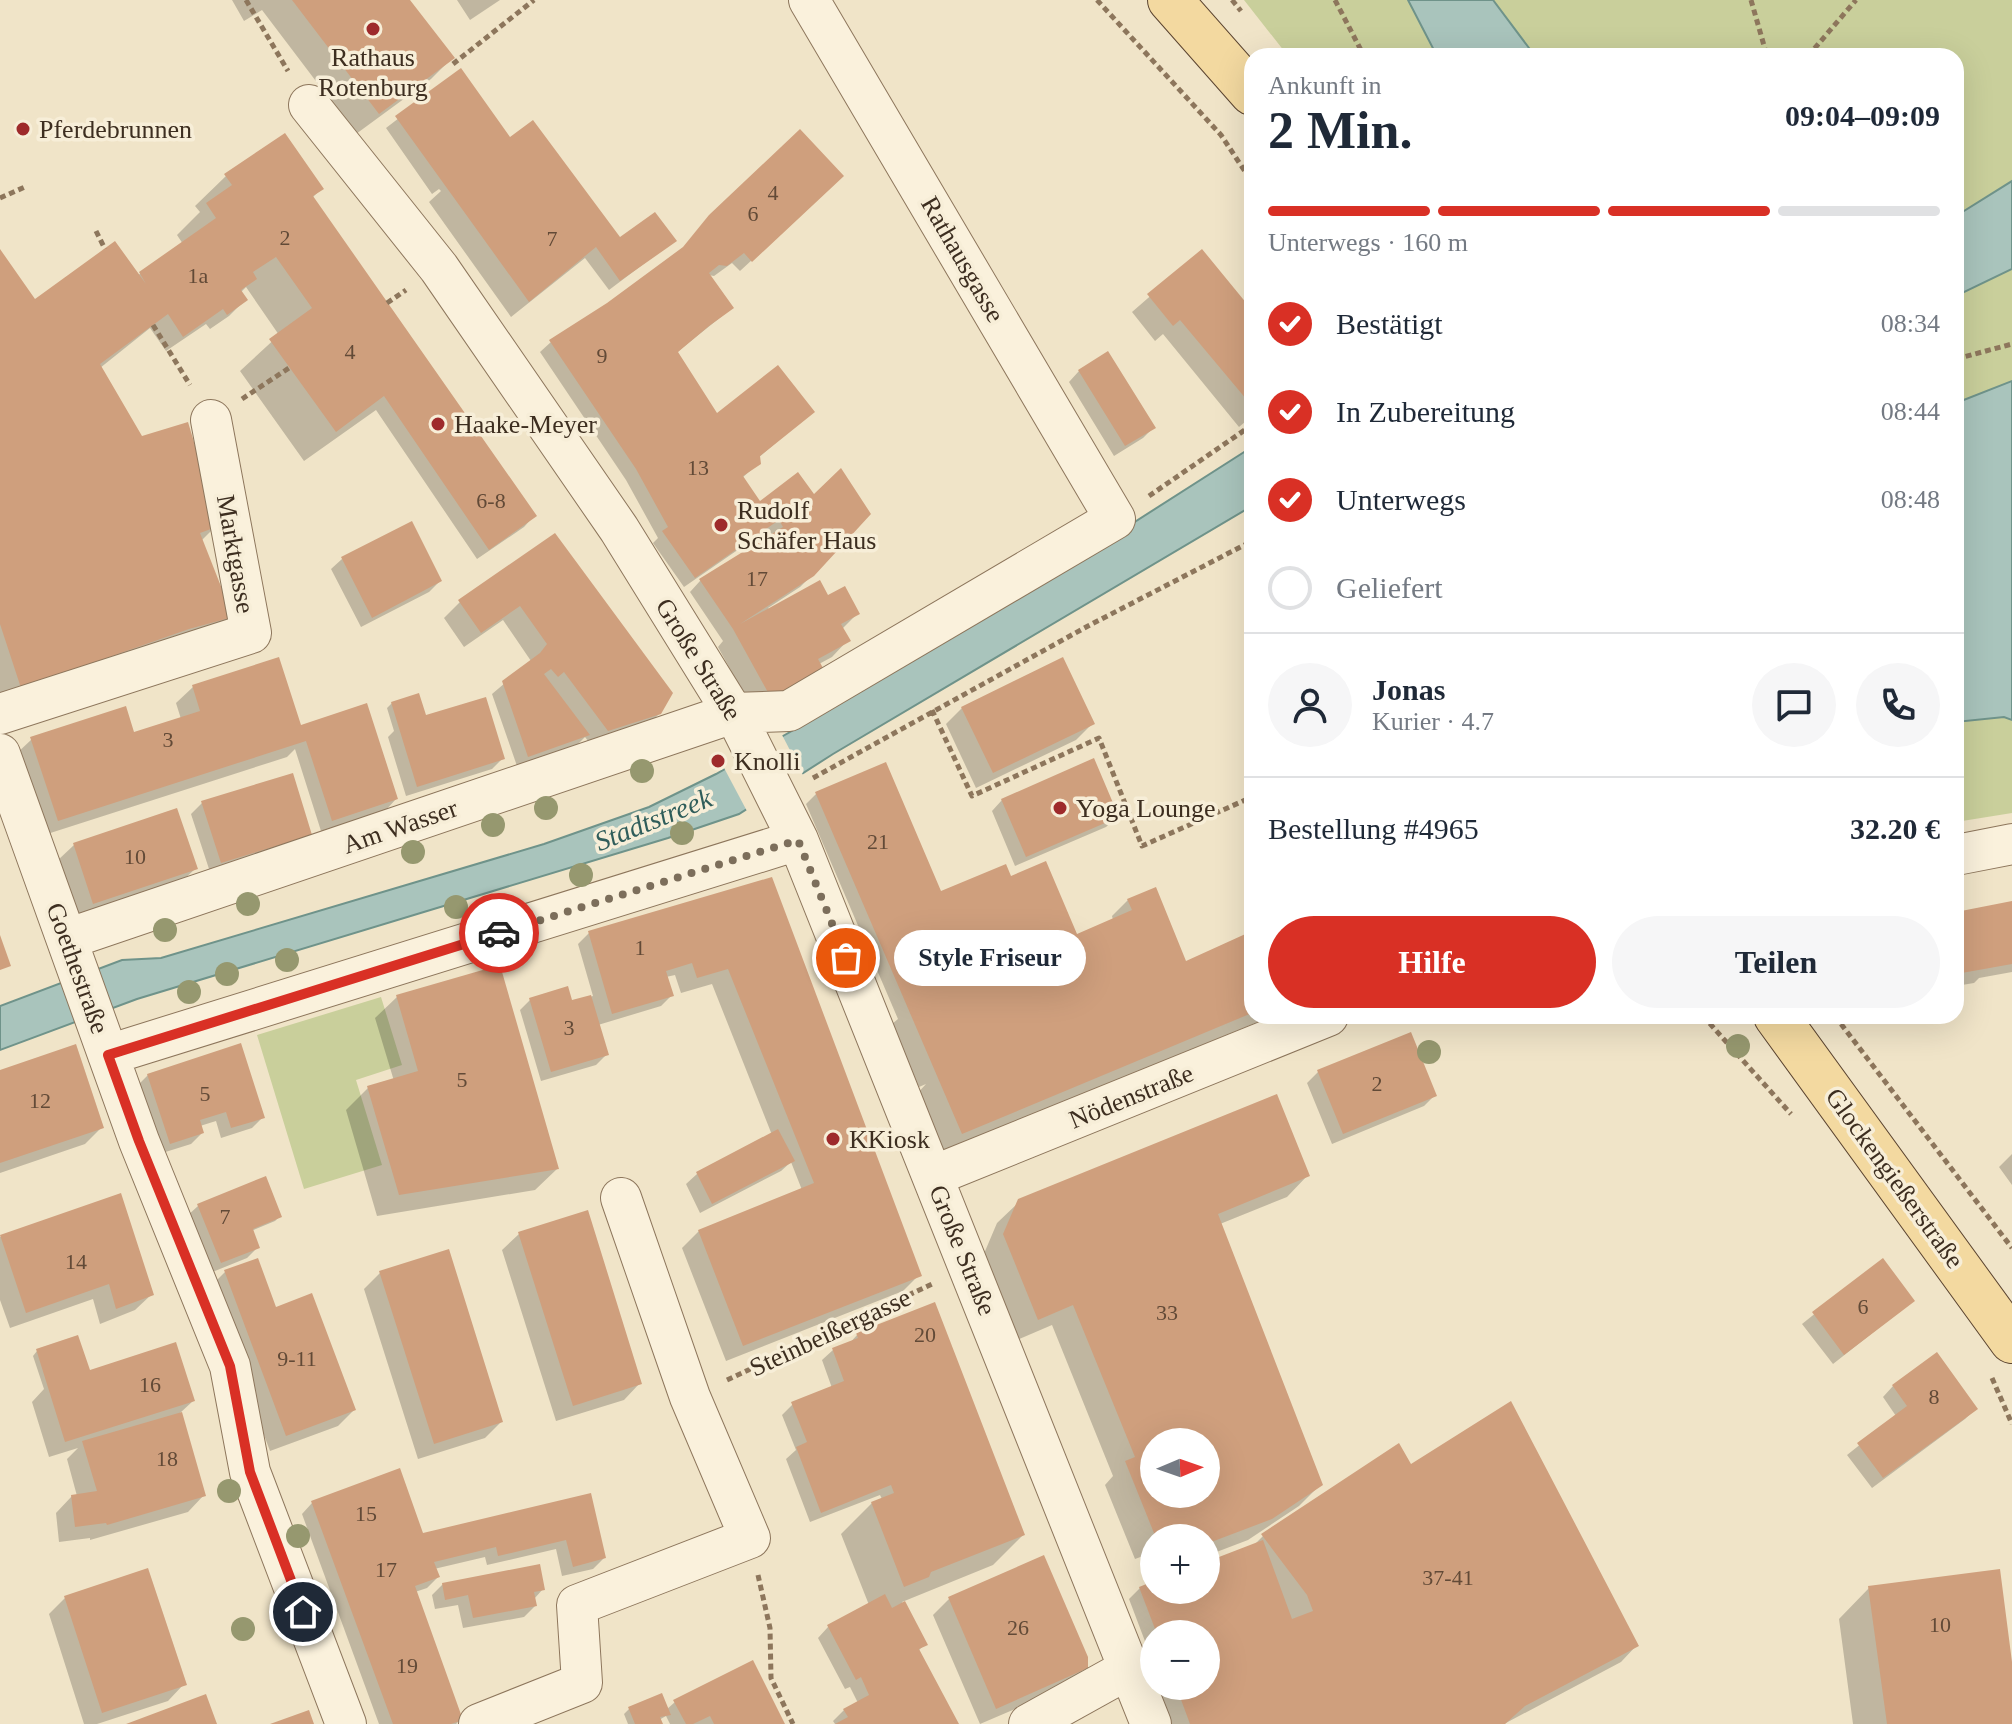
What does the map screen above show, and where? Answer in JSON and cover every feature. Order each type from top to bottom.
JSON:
[{"type":"main road","points":[[1170,0],[1244,84]]},
{"type":"main road","name":"Glockengießerstraße","points":[[1782,1024],[2012,1341]]},
{"type":"street","name":"Rathausgasse","points":[[809,0],[1115,519]]},
{"type":"street","name":"Große Straße","points":[[309,105],[439,268],[619,529],[737,719],[785,815],[970,1267],[1151,1724]]},
{"type":"street","name":"Marktgasse","points":[[0,714],[192,640],[251,633],[211,420]]},
{"type":"street","name":"Am Wasser","points":[[72,953],[737,719],[789,711],[1115,519]]},
{"type":"street","name":"Goethestraße","points":[[0,754],[139,1141],[230,1366],[250,1472],[346,1724]]},
{"type":"street","points":[[105,1043],[785,815]]},
{"type":"street","points":[[1964,853],[2012,844]]},
{"type":"street","name":"Nödenstraße","points":[[933,1176],[1308,1024]]},
{"type":"street","points":[[479,1724],[582,1683],[577,1605],[750,1538],[690,1397],[621,1198]]},
{"type":"street","points":[[1029,1724],[1130,1668]]},
{"type":"path","points":[[246,0],[309,105]]},
{"type":"path","points":[[453,64],[534,0]]},
{"type":"path","points":[[1097,0],[1221,135],[1244,170]]},
{"type":"path","points":[[1335,0],[1360,48]]},
{"type":"path","points":[[1751,0],[1765,48]]},
{"type":"path","points":[[1815,48],[1856,0]]},
{"type":"path","points":[[0,198],[27,186]]},
{"type":"path","points":[[96,231],[105,249]]},
{"type":"path","points":[[153,325],[211,420],[289,368]]},
{"type":"path","points":[[1964,357],[2012,344]]},
{"type":"path","points":[[1115,519],[1244,430]]},
{"type":"path","points":[[785,815],[932,710],[1244,545]]},
{"type":"path","points":[[932,710],[972,796],[1099,738],[1142,846],[1244,801]]},
{"type":"path","points":[[1841,1024],[2012,1248]]},
{"type":"path","name":"Steinbeißergasse","points":[[690,1397],[970,1267]]},
{"type":"path","points":[[750,1538],[770,1628],[771,1678],[793,1724]]},
{"type":"green space","points":[[1244,0],[2012,0],[2012,813],[1964,821],[1964,48],[1282,48]]},
{"type":"green space","points":[[381,997],[402,1065],[356,1080],[382,1165],[304,1189],[257,1035]]},
{"type":"water","points":[[1408,0],[1493,0],[1529,48],[1433,48]]},
{"type":"water","points":[[2012,181],[2012,269],[1964,292],[1964,211]]},
{"type":"water","points":[[2012,381],[2012,720],[2004,717],[1964,721],[1964,400]]},
{"type":"water","name":"Stadtstreek","points":[[1244,452],[1244,511],[833,754],[739,814],[137,999],[0,1050],[0,1006],[122,960],[161,958],[544,844],[649,807],[716,774],[813,719],[1036,585]]},
{"type":"pier","points":[[781,733],[804,777],[748,813],[723,766]]},
{"type":"building","name":"Rathaus Rotenburg","points":[[292,0],[410,0],[455,58],[379,114]]},
{"type":"building","points":[[461,68],[510,137],[533,120],[620,237],[655,212],[677,241],[620,281],[596,247],[529,302],[395,116]]},
{"type":"building","points":[[800,129],[844,176],[752,262],[744,253],[727,266],[719,265],[709,273],[734,308],[678,352],[717,413],[778,365],[815,412],[760,456],[761,464],[743,476],[760,501],[798,472],[814,494],[841,468],[871,514],[814,576],[740,624],[820,580],[828,595],[845,586],[860,614],[841,624],[851,641],[818,659],[828,677],[776,707],[733,629],[699,579],[783,527],[779,520],[695,578],[662,531],[668,527],[636,469],[549,340],[607,303],[683,247],[709,215]]},
{"type":"building","points":[[285,133],[324,189],[313,196],[537,516],[489,550],[384,396],[336,432],[269,339],[312,308],[276,257],[253,272],[257,279],[241,290],[248,300],[227,315],[223,309],[183,337],[168,314],[100,364],[142,436],[188,422],[219,526],[200,533],[233,617],[189,629],[21,688],[0,624],[0,249],[35,299],[115,241],[146,284],[139,272],[216,218],[206,203],[232,185],[224,174]]},
{"type":"building","points":[[1202,249],[1244,300],[1244,396],[1180,320],[1173,326],[1147,294]]},
{"type":"building","points":[[1108,351],[1156,428],[1125,446],[1078,370]]},
{"type":"building","points":[[412,521],[442,581],[372,618],[341,557]]},
{"type":"building","points":[[555,533],[673,693],[661,714],[608,731],[564,672],[558,677],[551,669],[544,674],[590,735],[528,757],[502,681],[540,653],[547,644],[520,606],[481,633],[458,600]]},
{"type":"building","points":[[279,657],[301,725],[367,703],[398,799],[332,821],[306,741],[58,821],[30,737],[126,706],[134,732],[200,711],[192,685]]},
{"type":"building","points":[[1063,657],[1095,724],[993,773],[961,707]]},
{"type":"building","points":[[419,693],[426,715],[486,697],[505,759],[417,787],[391,702]]},
{"type":"building","name":"Yoga Lounge","points":[[1094,758],[1119,817],[1026,857],[1001,799]]},
{"type":"building","points":[[886,762],[941,891],[1006,864],[1011,876],[1046,861],[1077,934],[1132,910],[1127,899],[1156,887],[1186,961],[1244,935],[1244,1016],[962,1134],[815,792]]},
{"type":"building","points":[[293,773],[312,835],[221,863],[201,801]]},
{"type":"building","points":[[177,808],[198,869],[93,904],[73,843]]},
{"type":"building","points":[[772,877],[922,1276],[743,1346],[698,1230],[814,1183],[728,969],[697,978],[692,963],[666,971],[674,996],[612,1014],[588,931]]},
{"type":"building","points":[[2012,901],[2012,964],[1964,973],[1964,910]]},
{"type":"building","points":[[0,935],[11,966],[0,970]]},
{"type":"building","points":[[500,965],[559,1169],[399,1195],[367,1086],[418,1071],[396,995]]},
{"type":"building","points":[[568,986],[572,1000],[591,995],[609,1055],[551,1072],[529,998]]},
{"type":"building","points":[[1411,1032],[1437,1096],[1343,1134],[1317,1070]]},
{"type":"building","points":[[241,1043],[265,1118],[231,1128],[226,1112],[200,1120],[204,1133],[170,1144],[147,1074]]},
{"type":"building","points":[[76,1044],[104,1128],[0,1163],[0,1070]]},
{"type":"building","points":[[1277,1094],[1310,1176],[1218,1214],[1323,1485],[1272,1519],[1220,1539],[1220,1524],[1150,1524],[1144,1508],[1220,1508],[1220,1428],[1140,1428],[1140,1498],[1125,1461],[1135,1457],[1073,1305],[1038,1320],[1003,1234],[1018,1199]]},
{"type":"building","points":[[778,1129],[795,1161],[712,1204],[696,1172]]},
{"type":"building","points":[[266,1176],[282,1217],[253,1229],[260,1248],[221,1263],[197,1204]]},
{"type":"building","points":[[121,1193],[154,1295],[116,1309],[109,1284],[26,1313],[0,1235]]},
{"type":"building","points":[[588,1210],[642,1384],[573,1406],[518,1232]]},
{"type":"building","points":[[449,1249],[503,1422],[434,1444],[379,1271]]},
{"type":"building","points":[[258,1258],[276,1307],[312,1293],[356,1410],[286,1436],[224,1270]]},
{"type":"building","points":[[1883,1258],[1915,1301],[1844,1355],[1812,1312]]},
{"type":"building","points":[[935,1302],[1025,1535],[931,1572],[929,1577],[904,1587],[871,1502],[894,1493],[891,1485],[821,1513],[796,1447],[807,1442],[791,1402],[844,1381],[832,1348],[858,1338],[856,1333]]},
{"type":"building","points":[[78,1335],[90,1370],[176,1342],[195,1401],[65,1442],[36,1349]]},
{"type":"building","points":[[1937,1352],[1978,1409],[1883,1478],[1857,1443],[1907,1406],[1892,1385]]},
{"type":"building","points":[[1511,1401],[1639,1646],[1525,1706],[1505,1724],[1190,1724],[1181,1700],[1220,1700],[1220,1620],[1152,1620],[1146,1604],[1220,1604],[1220,1557],[1263,1540],[1292,1619],[1313,1611],[1307,1595],[1261,1534],[1399,1443],[1411,1464]]},
{"type":"building","points":[[182,1412],[206,1496],[107,1525],[75,1527],[71,1495],[97,1491],[82,1441]]},
{"type":"building","points":[[400,1468],[423,1533],[591,1493],[606,1558],[573,1567],[566,1540],[498,1556],[496,1547],[434,1562],[440,1577],[415,1586],[463,1720],[451,1724],[393,1724],[311,1501]]},
{"type":"building","points":[[1044,1555],[1088,1657],[1088,1668],[996,1709],[948,1597]]},
{"type":"building","points":[[540,1564],[545,1590],[534,1592],[537,1606],[473,1618],[468,1595],[445,1600],[442,1583]]},
{"type":"building","points":[[148,1568],[187,1685],[102,1713],[64,1596]]},
{"type":"building","points":[[2000,1569],[2012,1662],[2012,1724],[1887,1724],[1868,1586]]},
{"type":"building","points":[[885,1594],[892,1608],[905,1601],[928,1645],[919,1649],[959,1724],[835,1724],[848,1717],[843,1709],[869,1695],[861,1677],[856,1680],[827,1625]]},
{"type":"building","points":[[753,1660],[785,1724],[714,1724],[710,1716],[686,1724],[673,1700]]},
{"type":"building","points":[[662,1693],[671,1715],[660,1717],[663,1724],[635,1724],[628,1707]]},
{"type":"building","points":[[206,1694],[217,1724],[126,1724]]},
{"type":"building","points":[[309,1710],[314,1724],[270,1724]]},
{"type":"way so far","points":[[499,933],[798,840],[846,958]]},
{"type":"place","name":"Rathaus Rotenburg","points":[[373,29]]},
{"type":"place","name":"Pferdebrunnen","points":[[23,129]]},
{"type":"place","name":"Haake-Meyer","points":[[438,424]]},
{"type":"place","name":"Rudolf Schäfer Haus","points":[[721,525]]},
{"type":"place","name":"Knolli","points":[[718,761]]},
{"type":"place","name":"Yoga Lounge","points":[[1060,808]]},
{"type":"place","name":"Style Friseur","points":[[846,958]]},
{"type":"place","name":"KKiosk","points":[[833,1139]]},
{"type":"route","points":[[303,1612],[250,1472],[230,1366],[139,1141],[108,1055],[499,933]]}]
